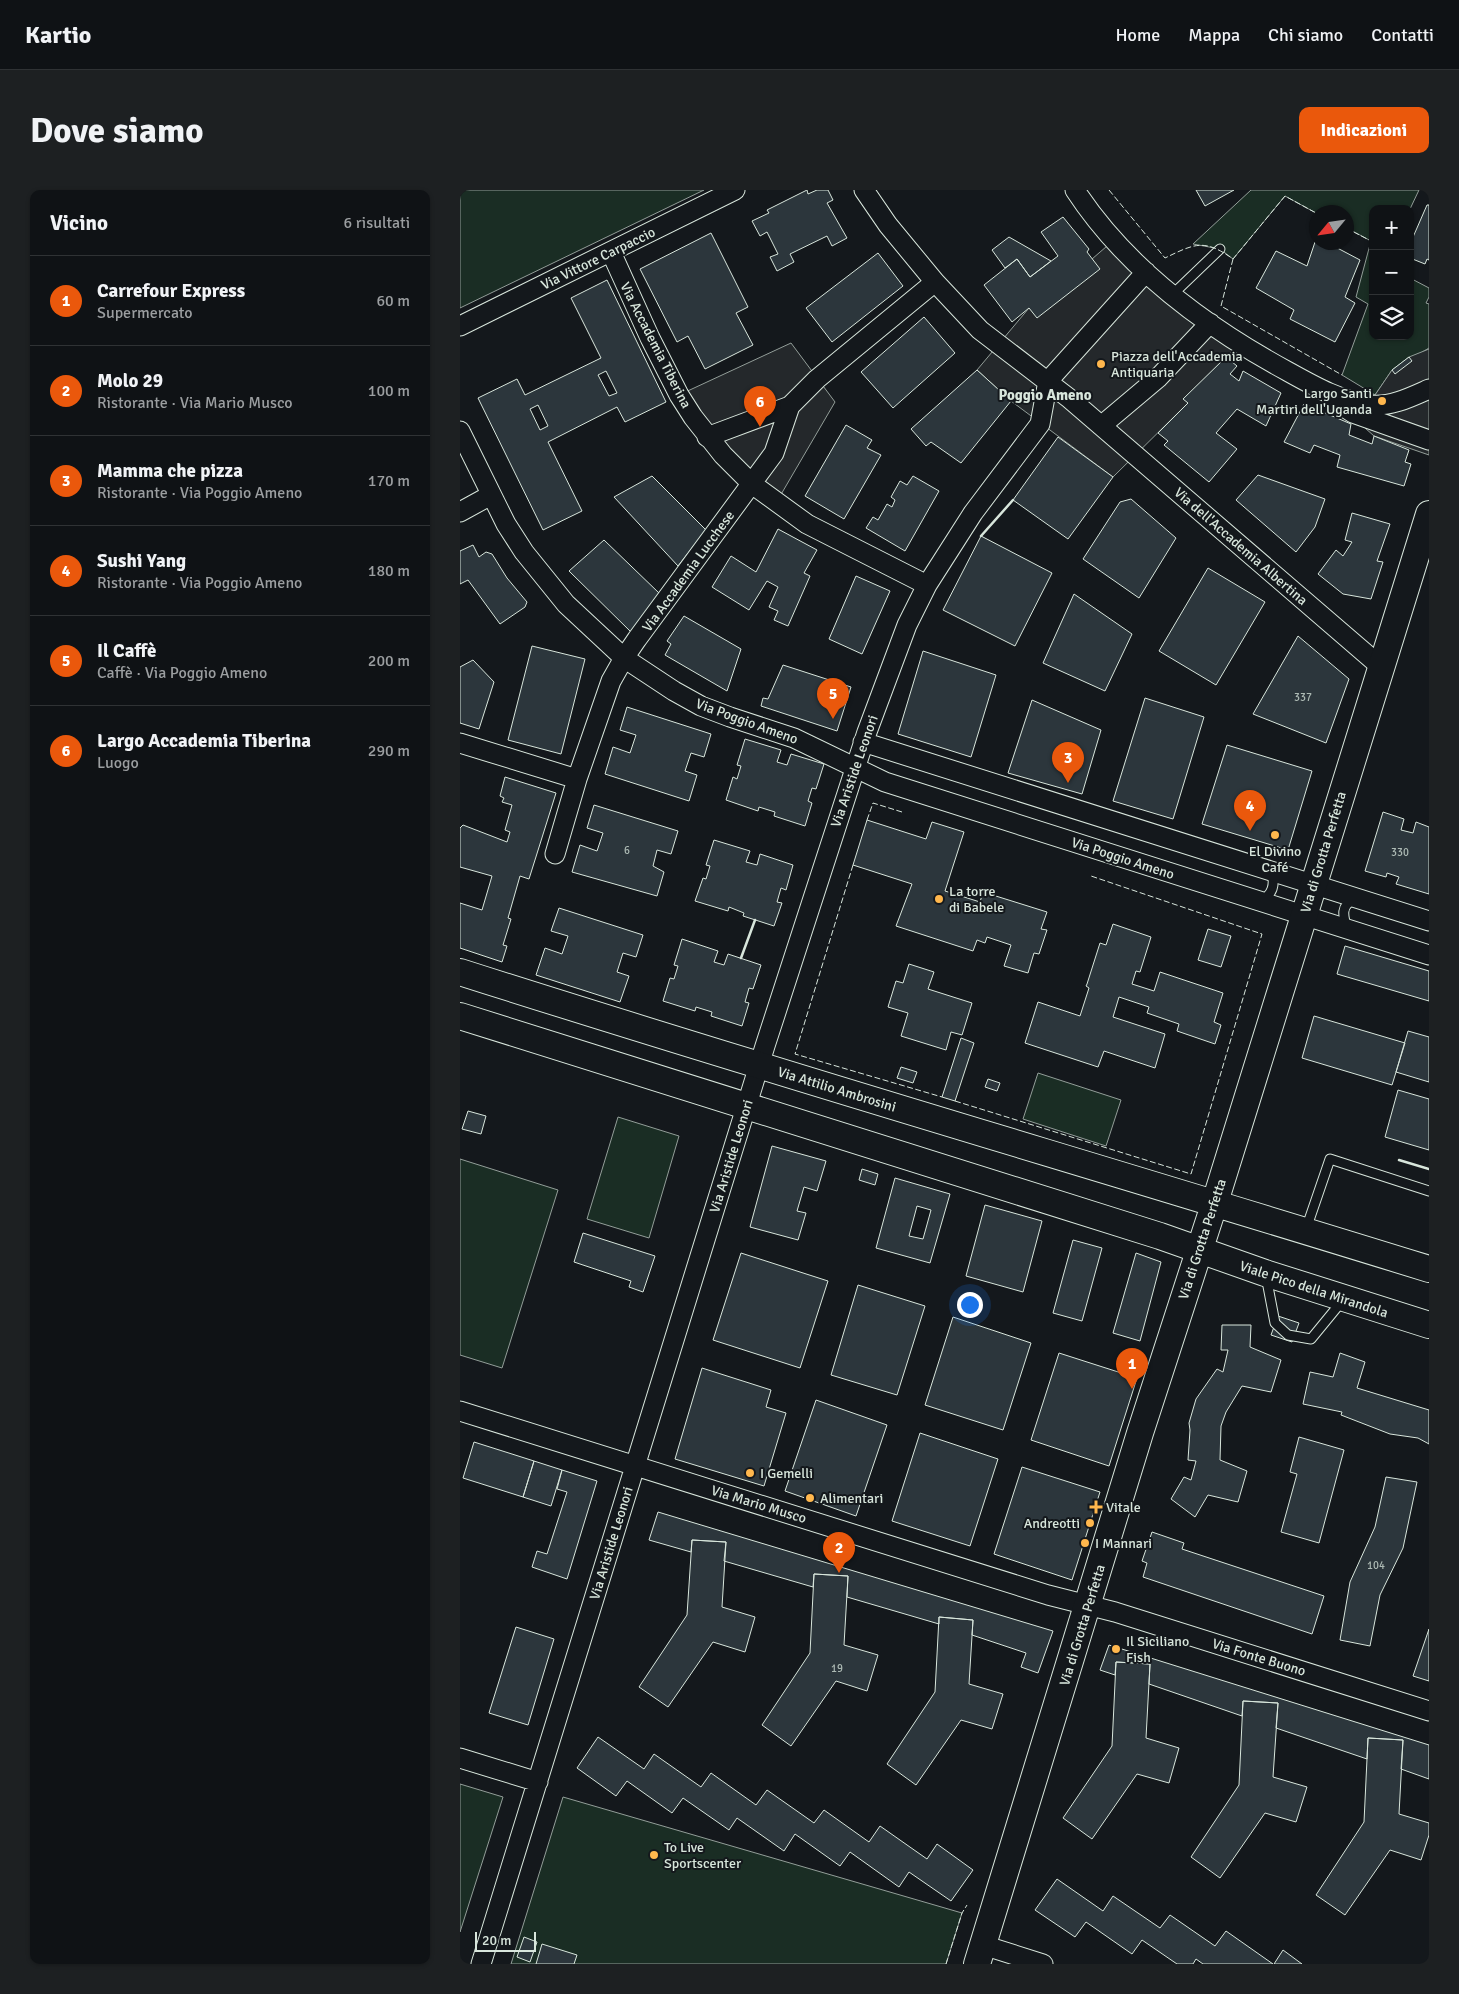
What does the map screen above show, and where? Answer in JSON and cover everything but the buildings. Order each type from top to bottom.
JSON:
[{"type":"street","name":"Via Vittore Carpaccio","points":[[460,326],[736,190]]},
{"type":"street","points":[[864,190],[888,225],[935,282],[980,330],[1023,365],[1048,381],[1146,272]]},
{"type":"street","points":[[1075,190],[1092,214],[1146,272],[1210,323],[1260,356],[1326,393],[1353,414],[1429,440]]},
{"type":"street","name":"Via Accademia Tiberina","points":[[611,252],[650,338],[679,394],[707,437],[723,455],[752,484],[807,524],[927,586]]},
{"type":"street","points":[[707,437],[790,406],[816,379],[935,282]]},
{"type":"street","points":[[1101,426],[1158,378],[1210,323]]},
{"type":"street","name":"Via dell'Accademia Albertina","points":[[1048,381],[1380,666]]},
{"type":"street","name":"Via Aristide Leonori","points":[[481,1964],[759,1065],[863,742],[907,625],[927,586],[973,513],[1040,424],[1048,381]]},
{"type":"street","points":[[1326,393],[1371,405],[1380,405],[1400,401],[1429,389]]},
{"type":"street","name":"Via Accademia Lucchese","points":[[555,854],[576,779],[611,681],[624,658],[774,453],[790,406]]},
{"type":"street","name":"Via Poggio Ameno","points":[[460,431],[490,496],[524,552],[566,604],[624,658],[653,679],[701,706],[794,738],[885,782],[1429,955]]},
{"type":"street","points":[[460,512],[490,496]]},
{"type":"street","name":"Via di Grotta Perfetta","points":[[980,1954],[1140,1433],[1200,1251],[1380,666],[1429,514]]},
{"type":"street","points":[[863,742],[1429,921]]},
{"type":"street","points":[[460,743],[576,779]]},
{"type":"street","points":[[885,782],[896,752]]},
{"type":"street","name":"Via Attilio Ambrosini","points":[[460,972],[759,1065],[1215,1202]]},
{"type":"street","points":[[460,1016],[1160,1236],[1200,1251]]},
{"type":"street","points":[[1215,1202],[1429,1269]]},
{"type":"street","name":"Viale Pico della Mirandola","points":[[1200,1251],[1429,1325]]},
{"type":"street","name":"Via Mario Musco","points":[[460,1411],[1048,1595],[1088,1604]]},
{"type":"street","name":"Via Fonte Buono","points":[[1088,1604],[1429,1710]]},
{"type":"street","points":[[460,1758],[538,1782]]},
{"type":"street","points":[[980,1954],[1044,1964]]},
{"type":"lane","points":[[1172,294],[1220,249]]},
{"type":"lane","points":[[1261,902],[1269,896],[1272,890],[1274,884],[1272,870]]},
{"type":"lane","points":[[1347,930],[1343,911],[1349,901],[1355,899]]},
{"type":"lane","points":[[1306,1231],[1330,1160],[1429,1191]]},
{"type":"lane","points":[[1266,1273],[1275,1323],[1288,1335],[1311,1339],[1344,1299]]},
{"type":"green space","points":[[460,190],[704,190],[460,308]]},
{"type":"green space","points":[[1251,190],[1419,190],[1412,205],[1369,205],[1369,240],[1354,232],[1354,205],[1309,205],[1309,209],[1285,196],[1233,259],[1220,249],[1193,244]]},
{"type":"green space","points":[[1369,248],[1369,340],[1414,340],[1414,280],[1429,288],[1429,297],[1426,303],[1429,304],[1429,348],[1392,370],[1375,395],[1342,375],[1368,304],[1356,297]]},
{"type":"green space","points":[[1038,1073],[1121,1100],[1106,1146],[1023,1119]]},
{"type":"green space","points":[[618,1117],[679,1136],[649,1238],[587,1219]]},
{"type":"green space","points":[[460,1159],[558,1190],[502,1368],[460,1355]]},
{"type":"green space","points":[[460,1784],[503,1797],[460,1932]]},
{"type":"green space","name":"To Live Sportscenter","points":[[563,1797],[962,1913],[946,1964],[511,1964]]},
{"type":"shaded area","name":"Piazza dell'Accademia Antiquaria","points":[[1114,240],[1240,343],[1184,399],[1188,403],[1113,477],[1011,401],[977,370],[1029,308]]},
{"type":"shaded area","points":[[791,343],[835,402],[776,503],[679,395]]},
{"type":"shaded area","name":"Largo Santi Martiri dell'Uganda","points":[[1429,349],[1429,455],[1374,436],[1326,393],[1375,395],[1392,370],[1409,357]]},
{"type":"fence","points":[[1109,190],[1165,258],[1184,249],[1199,245],[1214,248],[1233,259],[1285,196],[1309,209]]},
{"type":"fence","points":[[1354,232],[1369,240]]},
{"type":"fence","points":[[1233,259],[1221,306],[1342,375]]},
{"type":"fence","points":[[867,820],[873,803],[902,812]]},
{"type":"fence","points":[[853,865],[795,1054],[942,1097]]},
{"type":"fence","points":[[955,1101],[1191,1174],[1262,934],[1091,876]]},
{"type":"fence","points":[[946,1964],[962,1913],[967,1905]]},
{"type":"wall","points":[[981,536],[1013,500]]},
{"type":"wall","points":[[741,958],[755,920]]},
{"type":"wall","points":[[1399,1160],[1429,1169]]},
{"type":"place","name":"Piazza dell'Accademia Antiquaria","points":[[1101,364]]},
{"type":"place","name":"Largo Santi Martiri dell'Uganda","points":[[1382,401]]},
{"type":"place","name":"Largo Accademia Tiberina","points":[[760,427]]},
{"type":"place","name":"Il Caffè","points":[[833,719]]},
{"type":"place","name":"Mamma che pizza","points":[[1068,783]]},
{"type":"place","name":"Sushi Yang","points":[[1250,831]]},
{"type":"place","name":"El Divino Café","points":[[1275,835]]},
{"type":"place","name":"La torre di Babele","points":[[939,899]]},
{"type":"place","name":"Carrefour Express","points":[[1132,1389]]},
{"type":"place","name":"I Gemelli","points":[[750,1473]]},
{"type":"place","name":"Alimentari","points":[[810,1498]]},
{"type":"place","name":"Vitale","points":[[1096,1507]]},
{"type":"place","name":"Andreotti","points":[[1090,1523]]},
{"type":"place","name":"I Mannari","points":[[1085,1543]]},
{"type":"place","name":"Molo 29","points":[[839,1573]]},
{"type":"place","name":"Il Siciliano Fish","points":[[1116,1649]]},
{"type":"place","name":"To Live Sportscenter","points":[[654,1855]]},
{"type":"district","name":"Poggio Ameno","points":[[1045,395]]}]
